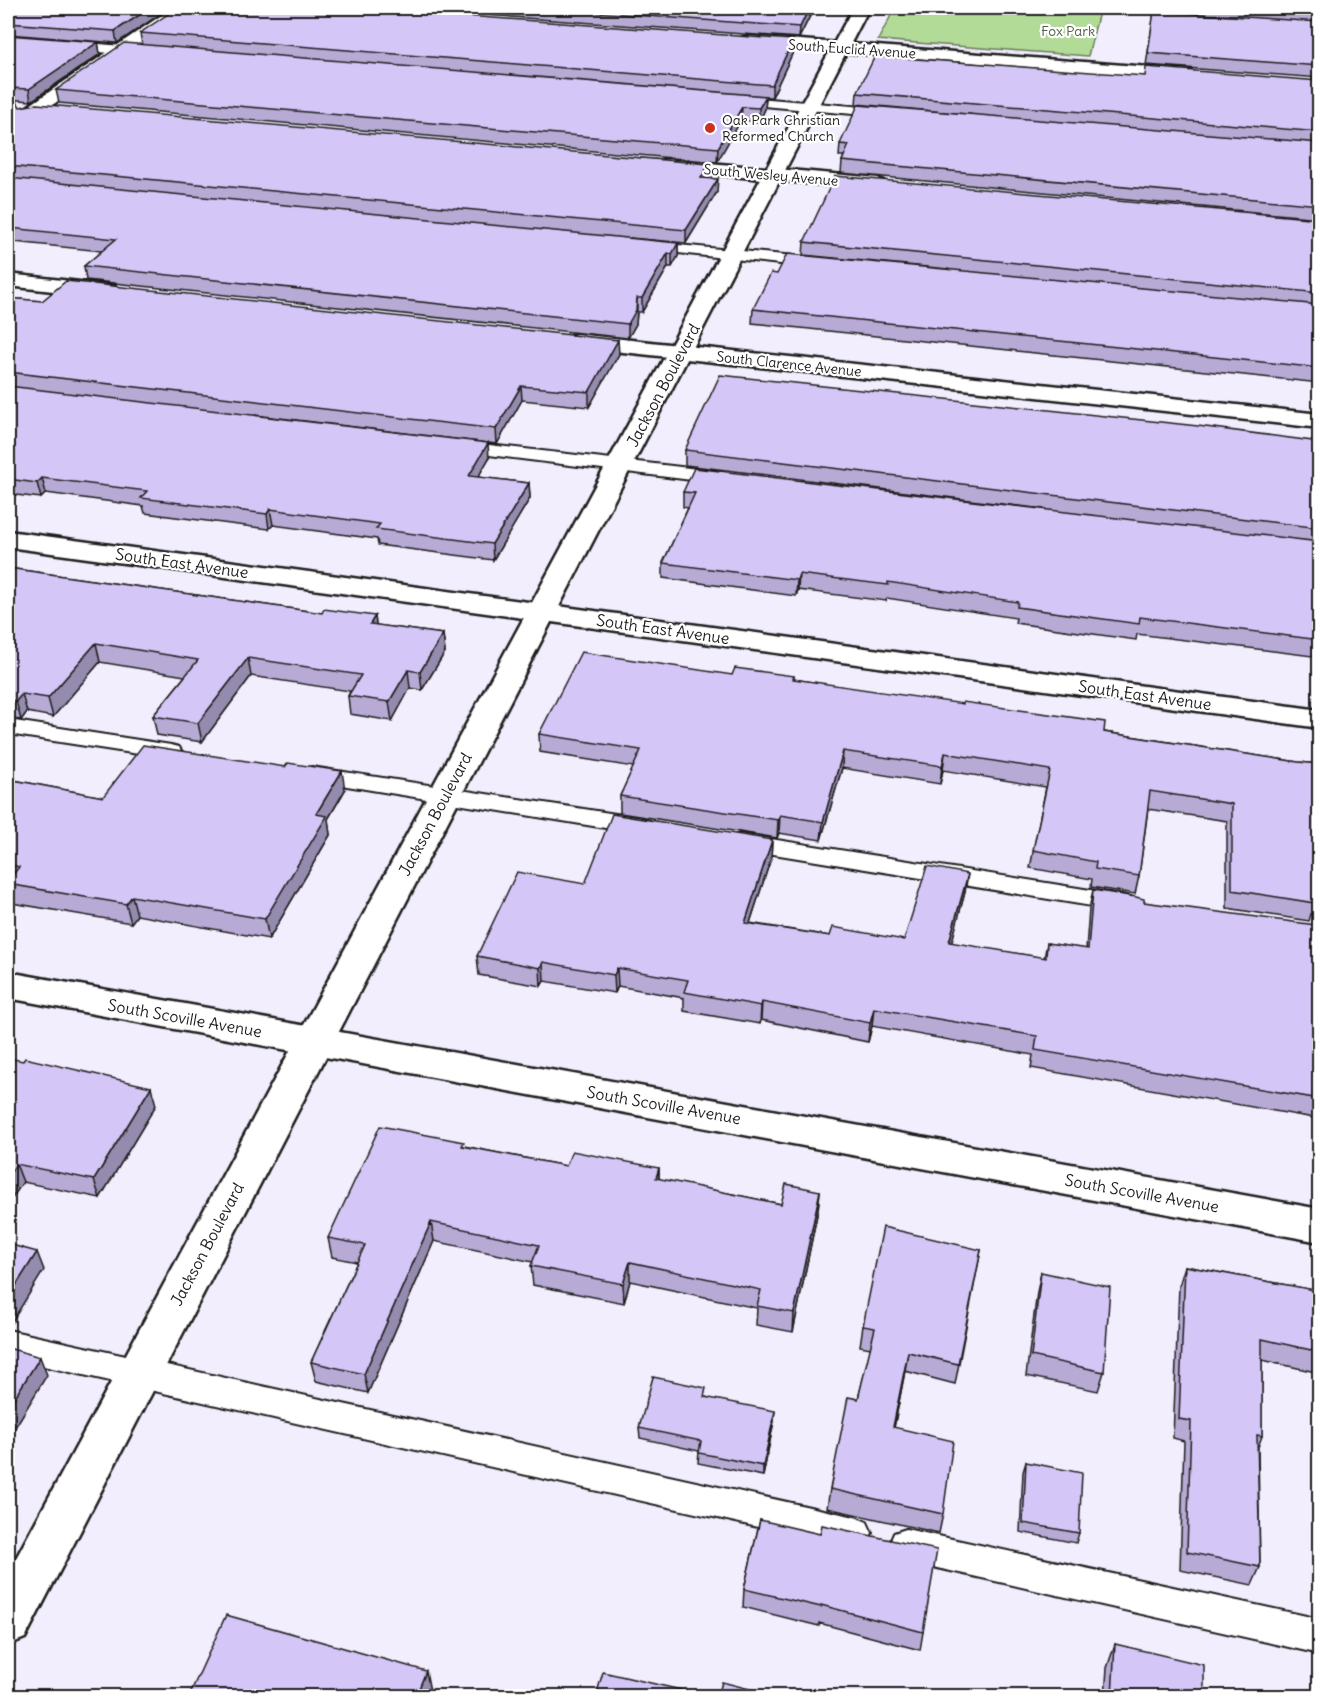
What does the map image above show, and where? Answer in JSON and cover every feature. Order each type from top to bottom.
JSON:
[{"type":"street","points":[[8,128],[182,8]]},
{"type":"street","name":"Jackson Boulevard","points":[[8,1621],[861,8]]},
{"type":"street","name":"South Euclid Avenue","points":[[728,39],[1202,76]]},
{"type":"street","points":[[8,106],[68,112]]},
{"type":"street","name":"South Wesley Avenue","points":[[645,163],[893,186]]},
{"type":"street","points":[[8,280],[125,293]]},
{"type":"street","name":"South Clarence Avenue","points":[[559,339],[1320,421]]},
{"type":"street","name":"South East Avenue","points":[[8,539],[1320,719]]},
{"type":"street","name":"South Scoville Avenue","points":[[8,986],[1320,1226]]},
{"type":"lane","points":[[8,40],[163,53]]},
{"type":"lane","points":[[718,99],[902,114]]},
{"type":"lane","points":[[636,245],[830,264]]},
{"type":"lane","points":[[434,444],[738,480]]},
{"type":"lane","points":[[8,727],[194,756]]},
{"type":"lane","points":[[287,770],[659,829]]},
{"type":"lane","points":[[718,838],[1143,906]]},
{"type":"lane","points":[[8,1344],[1320,1637]]},
{"type":"green space","name":"Fox Park","points":[[895,8],[1100,8],[1088,56],[878,40]]},
{"type":"building","points":[[8,8],[150,8],[115,31],[8,23]]},
{"type":"building","points":[[177,8],[356,8],[793,40],[772,85],[140,33]]},
{"type":"building","points":[[537,8],[809,8],[800,27]]},
{"type":"building","points":[[1231,8],[1320,8],[1320,14]]},
{"type":"building","points":[[1154,11],[1320,22],[1320,66],[1148,53]]},
{"type":"building","points":[[8,35],[98,42],[29,89],[8,88]]},
{"type":"building","points":[[124,43],[766,96],[759,108],[742,107],[718,148],[56,90]]},
{"type":"building","points":[[875,56],[1145,76],[1146,67],[1320,81],[1320,132],[857,93]]},
{"type":"building","points":[[8,101],[17,102],[20,107],[37,104],[709,164],[701,178],[718,179],[686,230],[8,166]]},
{"type":"building","points":[[858,105],[1320,143],[1320,205],[842,161],[849,145],[840,144]]},
{"type":"building","points":[[835,176],[1320,219],[1320,293],[804,242]]},
{"type":"building","points":[[8,178],[678,243],[672,254],[668,253],[642,298],[637,298],[636,310],[628,324],[84,266],[116,239],[10,228],[8,231]]},
{"type":"building","points":[[787,254],[1320,305],[1320,368],[753,309],[771,273],[777,274]]},
{"type":"building","points":[[66,281],[618,340],[589,392],[521,386],[496,429],[8,372],[8,298],[42,301]]},
{"type":"building","points":[[720,375],[1198,426],[1320,442],[1320,528],[685,450]]},
{"type":"building","points":[[8,386],[488,443],[469,476],[529,483],[492,544],[376,529],[380,524],[270,509],[267,514],[141,498],[147,491],[42,478],[37,483],[8,479]]},
{"type":"building","points":[[694,468],[1320,542],[1320,640],[1140,617],[1139,624],[1017,607],[1018,602],[888,582],[888,585],[799,574],[797,580],[663,563],[695,493],[683,492]]},
{"type":"building","points":[[8,568],[322,613],[324,609],[375,616],[370,624],[443,634],[420,672],[408,670],[389,702],[348,696],[361,675],[248,658],[198,723],[153,716],[198,660],[96,643],[48,698],[22,694],[16,701],[8,700]]},
{"type":"building","points":[[581,652],[732,675],[735,668],[794,676],[793,679],[963,704],[963,702],[1105,722],[1104,732],[1320,764],[1320,897],[1315,896],[1315,903],[1232,890],[1232,804],[1150,791],[1139,876],[1095,869],[1096,862],[1033,850],[1050,770],[945,753],[942,766],[843,751],[823,822],[780,815],[778,820],[620,796],[641,750],[539,734]]},
{"type":"building","points":[[143,745],[285,767],[288,763],[342,771],[316,814],[327,816],[265,919],[132,896],[126,904],[8,884],[19,867],[8,864],[8,779],[103,797]]},
{"type":"building","points":[[612,814],[772,840],[745,923],[830,936],[833,927],[904,940],[927,866],[968,874],[949,942],[1046,958],[1047,943],[1088,949],[1093,890],[1136,897],[1144,899],[1144,902],[1316,925],[1318,997],[1320,997],[1320,1099],[1035,1050],[1037,1036],[874,1008],[870,1023],[762,1002],[761,1006],[684,992],[688,980],[617,968],[614,975],[543,962],[540,968],[477,956],[517,872],[585,884]]},
{"type":"building","points":[[8,1058],[23,1061],[25,1058],[151,1087],[94,1180],[16,1164],[8,1176]]},
{"type":"building","points":[[380,1126],[464,1142],[462,1146],[566,1166],[572,1151],[659,1168],[656,1178],[781,1204],[786,1184],[820,1191],[794,1313],[757,1306],[761,1290],[630,1262],[623,1284],[531,1266],[539,1245],[431,1222],[364,1374],[311,1362],[365,1245],[328,1238]]},
{"type":"building","points":[[883,1227],[981,1250],[958,1364],[908,1352],[893,1427],[953,1441],[943,1514],[830,1489],[848,1397],[858,1399],[875,1328],[863,1326]]},
{"type":"building","points":[[8,1244],[37,1252],[8,1298]]},
{"type":"building","points":[[1185,1266],[1320,1291],[1320,1352],[1262,1339],[1262,1436],[1257,1435],[1260,1567],[1187,1552],[1191,1421],[1179,1419]]},
{"type":"building","points":[[1041,1272],[1110,1287],[1104,1372],[1031,1356]]},
{"type":"building","points":[[8,1348],[40,1357],[8,1408]]},
{"type":"building","points":[[653,1377],[706,1388],[704,1397],[775,1411],[763,1466],[699,1453],[701,1441],[639,1428]]},
{"type":"building","points":[[1026,1462],[1082,1473],[1079,1533],[1023,1523]]},
{"type":"building","points":[[760,1520],[820,1534],[822,1525],[937,1550],[923,1632],[821,1605],[821,1607],[744,1589]]},
{"type":"building","points":[[226,1615],[426,1671],[416,1696],[189,1696]]},
{"type":"building","points":[[1115,1644],[1204,1665],[1204,1696],[1112,1696]]},
{"type":"building","points":[[603,1672],[707,1696],[596,1696]]},
{"type":"building","points":[[722,1682],[777,1696],[718,1696]]},
{"type":"place","name":"Oak Park Christian Reformed Church","points":[[710,128]]}]
